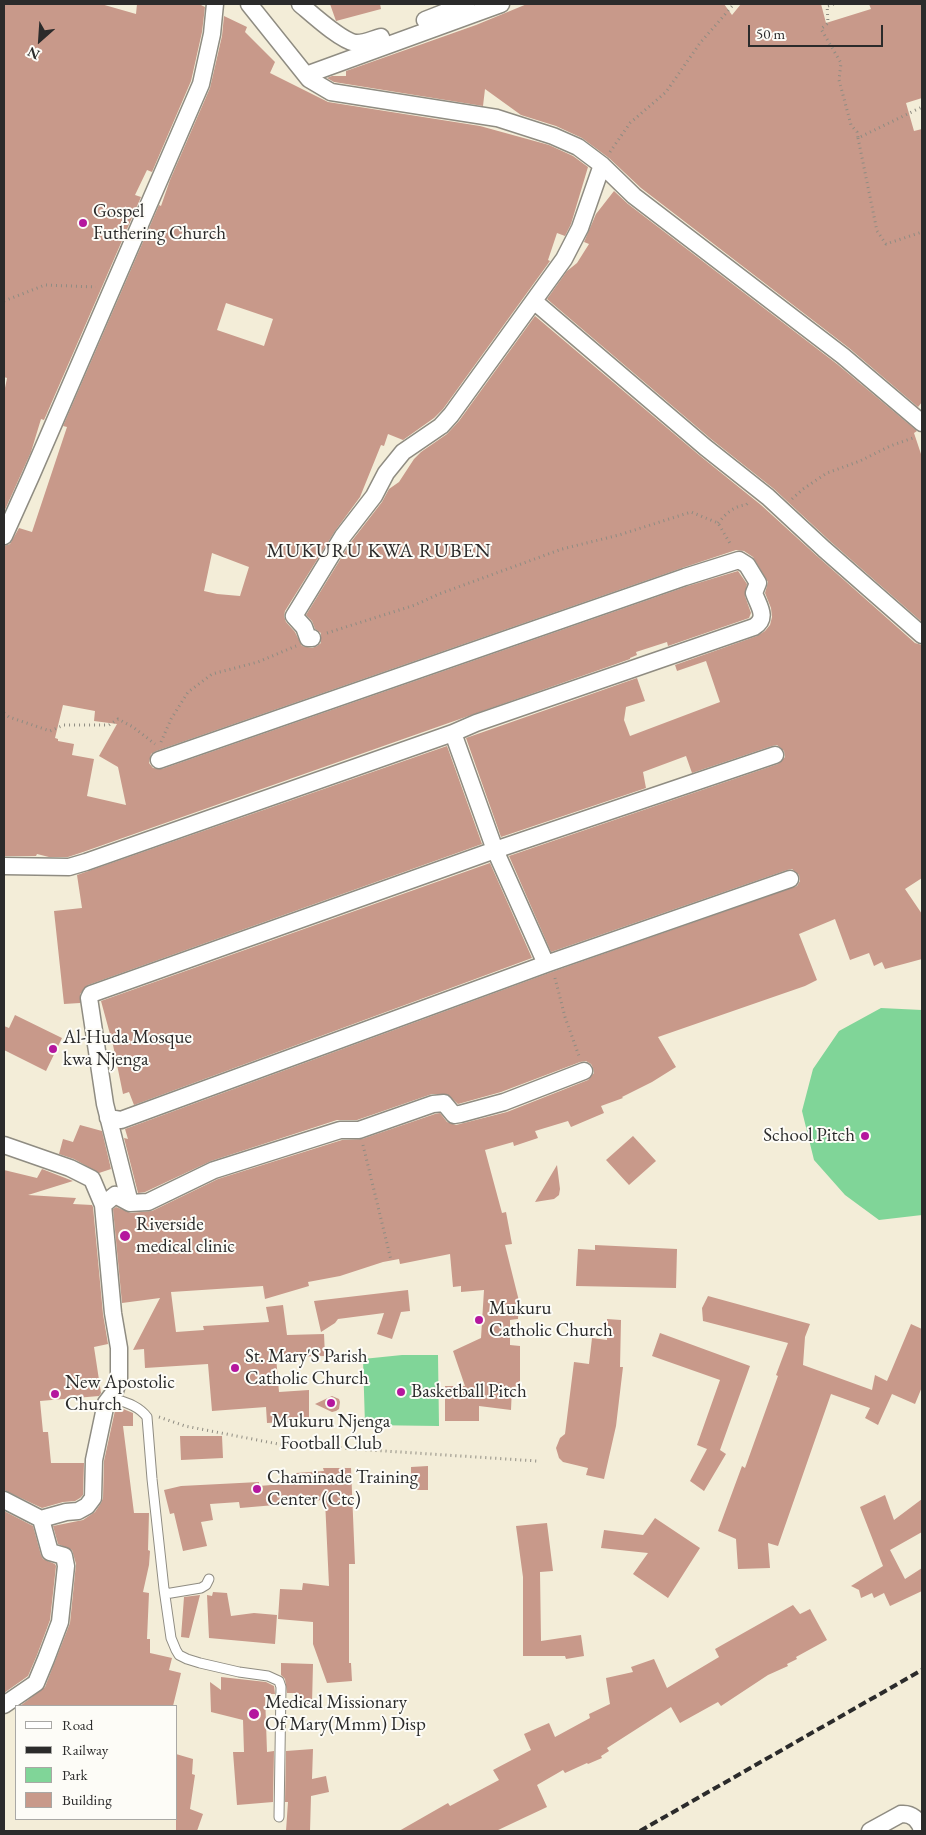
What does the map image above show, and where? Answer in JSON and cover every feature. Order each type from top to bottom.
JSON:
[{"type":"street","points":[[4,536],[201,84],[212,34],[214,4]]},
{"type":"street","points":[[249,4],[309,79],[331,92],[497,118],[554,136],[578,147],[602,164],[634,196],[843,356],[918,430]]},
{"type":"street","points":[[300,4],[334,32],[355,43],[368,41],[466,4]]},
{"type":"street","points":[[306,75],[501,4]]},
{"type":"street","points":[[312,638],[308,638],[304,627],[294,616],[343,536],[374,496],[386,473],[403,452],[441,426],[452,415],[535,302],[564,259],[580,228],[602,164]]},
{"type":"street","points":[[535,302],[768,497],[824,550],[922,636]]},
{"type":"street","points":[[4,866],[69,867],[757,625],[762,615],[754,594],[758,583],[747,565],[739,560],[692,574],[157,755]]},
{"type":"street","points":[[453,733],[495,850],[550,971]]},
{"type":"street","points":[[130,1203],[108,1118],[89,998],[91,994],[495,850],[774,755]]},
{"type":"street","points":[[108,1118],[121,1120],[550,971],[790,879]]},
{"type":"street","points":[[103,1206],[115,1195],[130,1203],[148,1202],[214,1170],[340,1130],[359,1130],[433,1104],[444,1103],[454,1115],[460,1114],[504,1102],[584,1071]]},
{"type":"street","points":[[4,1145],[70,1168],[92,1179],[103,1206],[113,1313],[120,1358],[117,1386],[106,1404],[94,1460],[93,1498],[87,1506],[78,1511],[40,1519],[4,1500]]},
{"type":"street","points":[[4,1704],[36,1683],[60,1622],[66,1566],[64,1556],[50,1552],[40,1519]]},
{"type":"street","points":[[870,1831],[906,1813],[914,1817],[922,1830]]},
{"type":"lane","points":[[110,1397],[130,1403],[144,1412],[147,1417],[165,1594],[171,1638],[179,1655],[187,1660],[219,1668],[268,1676],[279,1681],[282,1687],[279,1817]]},
{"type":"lane","points":[[165,1594],[202,1588],[206,1585],[209,1578]]},
{"type":"path","points":[[602,164],[630,123],[666,92],[700,43],[734,4]]},
{"type":"path","points":[[834,4],[827,5],[828,23],[821,29],[841,63],[839,80],[851,125],[857,132],[877,231],[886,244],[922,232]]},
{"type":"path","points":[[858,138],[922,107]]},
{"type":"path","points":[[4,301],[45,285],[112,288]]},
{"type":"path","points":[[718,523],[729,511],[746,505],[749,501],[768,497],[780,510],[803,489],[827,473],[860,461],[918,430]]},
{"type":"path","points":[[4,713],[9,717],[50,731],[64,724],[109,725],[118,719],[133,726],[155,742],[161,742],[171,719],[188,692],[212,674],[258,662],[312,638],[415,605],[439,594],[562,549],[619,535],[691,512],[718,523],[739,560]]},
{"type":"path","points":[[155,742],[157,755]]},
{"type":"path","points":[[550,971],[584,1071]]},
{"type":"path","points":[[359,1130],[392,1260]]},
{"type":"path","points":[[150,1414],[185,1426],[278,1444],[537,1461]]},
{"type":"green space","name":"School Pitch","points":[[881,1008],[922,1010],[922,1215],[879,1220],[845,1195],[814,1160],[802,1111],[813,1069],[839,1031]]},
{"type":"green space","name":"Basketball Pitch","points":[[402,1355],[438,1355],[439,1426],[365,1425],[363,1359]]},
{"type":"building","points":[[4,4],[101,4],[136,14],[137,4],[199,4],[205,7],[202,32],[191,81],[152,172],[147,170],[135,195],[141,197],[44,420],[41,419],[31,452],[4,512],[4,393],[7,378],[4,377]]},
{"type":"building","points":[[330,4],[380,4],[381,9],[336,21]]},
{"type":"building","points":[[527,4],[724,4],[732,15],[741,4],[821,4],[826,23],[871,9],[869,4],[922,4],[922,98],[906,103],[914,131],[922,129],[922,402],[918,407],[849,348],[641,188],[609,158],[582,138],[556,126],[521,115],[485,89],[483,106],[334,82],[327,78],[346,76],[346,71],[476,25]]},
{"type":"building","points":[[224,16],[247,27],[245,32],[275,62],[270,73],[328,102],[480,126],[549,145],[573,156],[588,167],[571,224],[565,236],[557,233],[548,260],[550,261],[443,409],[434,418],[403,440],[388,434],[384,446],[381,445],[360,497],[335,531],[285,611],[286,622],[295,632],[302,646],[312,648],[321,643],[321,633],[315,629],[312,621],[306,615],[351,542],[382,502],[389,489],[399,482],[414,459],[447,434],[459,421],[535,316],[761,505],[915,643],[922,645],[922,878],[905,889],[922,914],[922,959],[885,969],[882,962],[874,966],[869,953],[850,960],[835,919],[799,934],[817,980],[805,986],[658,1037],[676,1067],[623,1098],[601,1106],[604,1113],[571,1127],[568,1121],[535,1131],[538,1138],[514,1146],[513,1142],[485,1150],[502,1213],[506,1212],[512,1244],[505,1245],[519,1301],[518,1319],[510,1320],[510,1345],[520,1346],[520,1386],[512,1387],[511,1410],[479,1406],[479,1421],[445,1421],[445,1386],[465,1386],[453,1351],[481,1338],[484,1290],[461,1292],[461,1286],[453,1287],[450,1254],[400,1264],[399,1259],[383,1262],[340,1276],[308,1282],[309,1286],[265,1299],[263,1286],[171,1292],[176,1332],[204,1330],[203,1326],[269,1322],[266,1307],[283,1305],[287,1335],[324,1334],[325,1356],[276,1357],[279,1392],[309,1390],[309,1421],[267,1423],[266,1407],[212,1411],[208,1364],[145,1368],[144,1349],[133,1350],[160,1298],[122,1303],[113,1209],[116,1207],[131,1213],[152,1211],[218,1179],[342,1140],[362,1139],[435,1114],[440,1113],[447,1122],[456,1125],[507,1112],[588,1080],[594,1073],[591,1064],[586,1061],[580,1062],[501,1092],[458,1104],[447,1094],[432,1094],[357,1120],[337,1120],[211,1161],[145,1192],[138,1193],[124,1138],[128,1139],[125,1129],[549,973],[797,886],[800,881],[799,875],[792,869],[787,870],[551,952],[509,856],[778,764],[785,757],[784,751],[777,745],[772,746],[692,773],[686,756],[643,772],[646,788],[501,837],[466,738],[637,678],[645,701],[626,707],[624,720],[630,736],[720,702],[706,661],[677,671],[675,665],[757,636],[765,631],[770,625],[772,617],[771,608],[765,593],[768,582],[753,557],[744,551],[736,550],[156,751],[151,754],[149,763],[153,768],[162,769],[688,586],[738,571],[747,584],[745,596],[751,613],[749,618],[668,646],[667,642],[636,652],[637,655],[630,659],[68,857],[49,857],[37,854],[36,856],[4,856],[4,546],[10,544],[19,528],[32,532],[67,427],[63,426],[159,205],[161,206],[170,180],[210,88],[222,36]],"holes":[[[226,303],[273,319],[264,346],[217,330]],[[212,553],[249,567],[240,596],[204,591]],[[63,705],[95,711],[94,721],[117,724],[99,756],[118,767],[126,805],[87,796],[94,759],[72,755],[74,744],[58,741],[55,738]]]},
{"type":"building","points":[[614,191],[628,204],[837,364],[917,431],[914,433],[922,457],[922,622],[774,489],[711,439],[547,299],[567,271],[577,263],[589,244],[584,242],[596,214]]},
{"type":"building","points":[[447,746],[482,844],[88,985],[80,994],[80,1003],[64,1004],[54,911],[82,908],[77,875]]},
{"type":"building","points":[[490,863],[532,958],[134,1105],[129,1092],[123,1094],[113,1045],[101,1001]]},
{"type":"building","points":[[15,1015],[62,1038],[46,1071],[4,1050],[4,1026],[9,1028]]},
{"type":"building","points":[[80,1125],[102,1131],[111,1169],[99,1173],[74,1159],[59,1154],[63,1139],[73,1142]]},
{"type":"building","points":[[633,1136],[656,1161],[629,1185],[606,1160]]},
{"type":"building","points":[[557,1165],[559,1195],[554,1199],[535,1202]]},
{"type":"building","points":[[42,1169],[73,1181],[28,1195],[76,1198],[73,1204],[92,1205],[93,1207],[103,1314],[108,1344],[94,1347],[101,1393],[99,1396],[40,1401],[43,1432],[48,1432],[51,1463],[84,1463],[83,1495],[75,1501],[63,1502],[42,1508],[4,1490],[4,1170],[37,1178]]},
{"type":"building","points":[[595,1245],[677,1249],[676,1288],[576,1286],[578,1249],[595,1250]]},
{"type":"building","points":[[408,1290],[410,1311],[401,1312],[392,1339],[377,1334],[384,1313],[338,1319],[321,1332],[314,1301]]},
{"type":"building","points":[[708,1296],[810,1324],[805,1337],[803,1365],[872,1390],[875,1375],[887,1381],[911,1324],[922,1329],[922,1387],[915,1404],[892,1394],[878,1425],[865,1418],[870,1408],[831,1394],[778,1546],[768,1543],[770,1568],[738,1569],[736,1539],[718,1531],[742,1466],[745,1468],[788,1343],[703,1321],[702,1308]]},
{"type":"building","points":[[607,1319],[621,1320],[620,1367],[623,1367],[616,1426],[604,1479],[586,1475],[588,1468],[563,1462],[559,1458],[556,1448],[560,1438],[565,1434],[574,1362],[589,1364],[592,1338],[607,1340]]},
{"type":"building","points":[[660,1333],[750,1366],[720,1450],[726,1454],[704,1491],[690,1481],[707,1449],[697,1445],[720,1380],[652,1356]]},
{"type":"building","points":[[332,1396],[339,1399],[340,1402],[339,1409],[336,1411],[332,1412],[315,1404]]},
{"type":"building","points":[[116,1406],[133,1413],[133,1426],[123,1426],[134,1513],[149,1513],[149,1565],[143,1592],[149,1593],[147,1639],[150,1639],[150,1653],[172,1658],[169,1670],[181,1673],[173,1705],[21,1705],[45,1687],[70,1623],[76,1564],[72,1550],[58,1544],[53,1526],[83,1520],[95,1512],[103,1498],[104,1461]]},
{"type":"building","points":[[180,1436],[222,1436],[223,1458],[181,1460]]},
{"type":"building","points":[[428,1466],[428,1490],[411,1490],[411,1467]]},
{"type":"building","points":[[323,1468],[351,1468],[355,1564],[349,1564],[349,1663],[351,1663],[352,1681],[327,1683],[313,1644],[313,1622],[278,1619],[280,1589],[302,1590],[303,1583],[329,1586],[325,1500],[275,1503],[275,1505],[240,1508],[239,1502],[210,1504],[213,1520],[201,1522],[207,1546],[183,1551],[174,1513],[170,1514],[164,1490],[181,1486],[259,1482],[259,1486],[296,1483],[296,1473],[324,1471]]},
{"type":"building","points":[[885,1495],[894,1520],[922,1499],[922,1532],[890,1550],[905,1579],[922,1568],[922,1591],[890,1606],[884,1593],[874,1598],[872,1593],[861,1598],[859,1590],[851,1586],[883,1566],[860,1507]]},
{"type":"building","points":[[4,1511],[33,1526],[43,1559],[56,1566],[50,1620],[37,1655],[28,1676],[4,1693]]},
{"type":"building","points":[[655,1518],[700,1548],[668,1598],[633,1574],[648,1553],[601,1548],[604,1530],[643,1535]]},
{"type":"building","points":[[547,1523],[553,1571],[540,1572],[541,1641],[581,1635],[584,1656],[566,1659],[565,1656],[523,1656],[523,1577],[516,1526]]},
{"type":"building","points":[[213,1592],[227,1593],[231,1616],[254,1613],[277,1615],[275,1644],[209,1638],[207,1595],[212,1596]]},
{"type":"building","points":[[200,1595],[189,1638],[181,1637],[184,1597]]},
{"type":"building","points":[[793,1605],[800,1614],[810,1609],[827,1640],[796,1657],[797,1659],[787,1664],[788,1666],[768,1675],[721,1706],[718,1702],[680,1723],[671,1707],[607,1748],[609,1751],[601,1756],[602,1758],[565,1773],[563,1770],[537,1785],[547,1807],[496,1831],[399,1831],[448,1803],[450,1806],[499,1780],[493,1770],[531,1750],[524,1734],[549,1723],[555,1737],[590,1718],[589,1714],[610,1704],[606,1678],[633,1672],[631,1667],[654,1659],[667,1688],[719,1657],[715,1649]]},
{"type":"building","points":[[281,1663],[313,1664],[312,1704],[295,1704],[296,1693],[287,1693],[285,1679],[281,1675]]},
{"type":"building","points":[[221,1677],[266,1682],[274,1686],[275,1694],[265,1694],[267,1752],[274,1751],[273,1802],[237,1805],[233,1752],[244,1752],[243,1720],[211,1712],[210,1682],[221,1690]]},
{"type":"building","points":[[313,1749],[312,1779],[326,1776],[329,1792],[311,1796],[310,1831],[286,1831],[288,1802],[285,1802],[286,1751]]},
{"type":"building","points":[[178,1755],[193,1759],[192,1774],[195,1775],[190,1809],[203,1814],[197,1831],[176,1831],[176,1820],[178,1820]]},
{"type":"railway","points":[[640,1831],[922,1670]]},
{"type":"place","name":"Gospel Futhering Church","points":[[83,223]]},
{"type":"place","name":"Al-Huda Mosque kwa Njenga","points":[[53,1049]]},
{"type":"place","name":"School Pitch","points":[[865,1136]]},
{"type":"place","name":"Riverside medical clinic","points":[[125,1236]]},
{"type":"place","name":"Mukuru Catholic Church","points":[[479,1320]]},
{"type":"place","name":"St. Mary'S Parish Catholic Church","points":[[235,1368]]},
{"type":"place","name":"Basketball Pitch","points":[[401,1392]]},
{"type":"place","name":"New Apostolic Church","points":[[55,1394]]},
{"type":"place","name":"Mukuru Njenga Football Club","points":[[331,1403]]},
{"type":"place","name":"Chaminade Training Center (Ctc)","points":[[257,1489]]},
{"type":"place","name":"Medical Missionary Of Mary(Mmm) Disp","points":[[254,1714]]},
{"type":"district","name":"MUKURU KWA RUBEN","points":[[379,552]]}]
